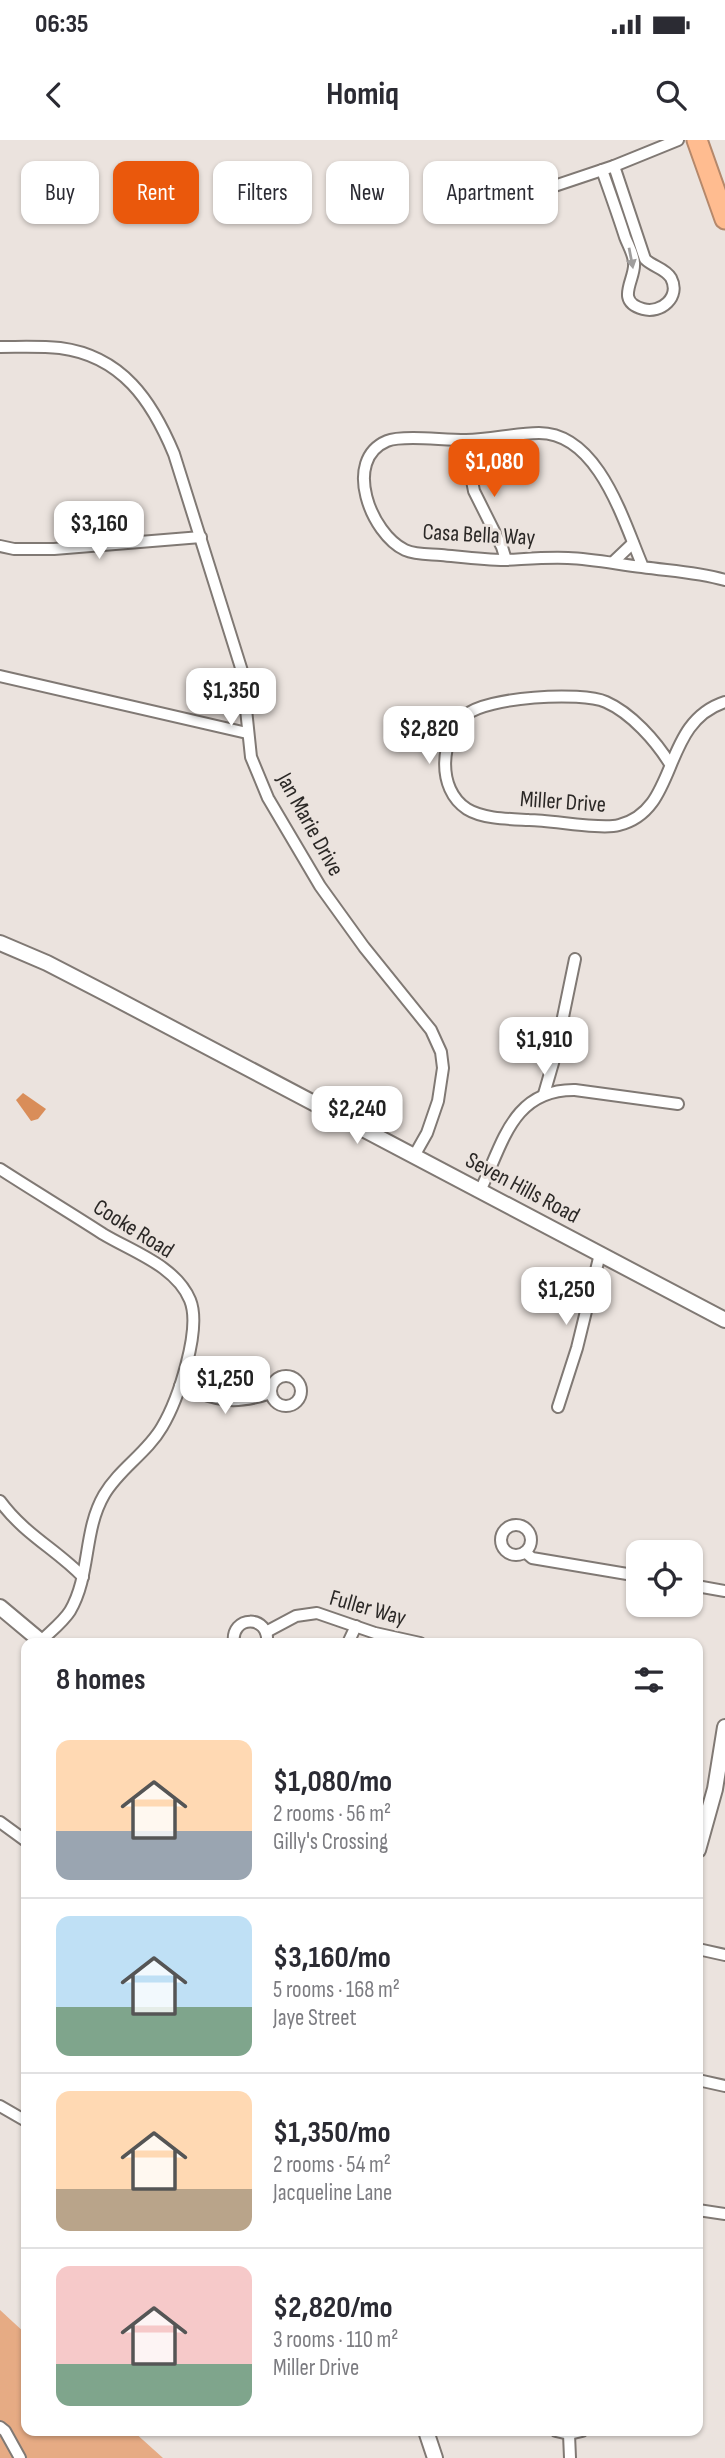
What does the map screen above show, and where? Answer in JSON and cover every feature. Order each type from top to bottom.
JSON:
[{"type":"highway","points":[[697,140],[725,219]]},
{"type":"street","points":[[558,185],[678,140]]},
{"type":"street","points":[[602,170],[635,262],[628,284],[628,296],[633,304],[641,309],[654,311],[665,306],[671,299],[674,287],[665,271],[645,259],[614,166]]},
{"type":"street","name":"Jan Marie Drive","points":[[0,347],[40,347],[71,351],[95,359],[132,382],[159,419],[174,454],[242,671],[251,757],[268,798],[345,922],[438,1042],[443,1068],[438,1101],[427,1133],[414,1156]]},
{"type":"street","name":"Casa Bella Way","points":[[643,567],[609,488],[595,465],[576,445],[561,437],[541,433],[464,440],[402,438],[386,441],[368,460],[363,476],[368,504],[375,521],[385,534],[406,550],[487,560],[569,558],[613,562],[643,567],[701,573],[725,580]]},
{"type":"street","points":[[464,440],[474,491],[506,560]]},
{"type":"street","points":[[0,545],[32,550],[201,537]]},
{"type":"street","points":[[613,562],[633,543]]},
{"type":"street","points":[[0,676],[247,733]]},
{"type":"street","name":"Miller Drive","points":[[670,764],[660,747],[622,712],[605,702],[576,698],[516,700],[468,713],[449,737],[445,751],[445,767],[451,791],[460,804],[470,811],[499,818],[551,820],[603,827],[621,825],[651,806],[686,733],[707,709],[725,702]]},
{"type":"street","name":"Seven Hills Road","points":[[0,943],[83,982],[725,1320]]},
{"type":"street","points":[[544,1094],[555,1056],[575,959]]},
{"type":"street","points":[[480,1191],[513,1121],[531,1100],[544,1094],[575,1090],[678,1104]]},
{"type":"street","name":"Cooke Road","points":[[0,1169],[159,1266],[181,1286],[189,1298],[194,1319],[180,1386],[169,1414],[153,1440],[111,1483],[100,1502],[90,1533],[77,1597],[68,1614],[46,1638]]},
{"type":"street","points":[[558,1407],[600,1254]]},
{"type":"street","points":[[180,1386],[231,1401],[250,1400],[271,1393]]},
{"type":"street","points":[[0,1501],[30,1535],[70,1564],[83,1577]]},
{"type":"street","points":[[525,1552],[532,1558],[626,1574]]},
{"type":"street","points":[[703,1587],[725,1591]]},
{"type":"street","points":[[0,1607],[37,1638]]},
{"type":"street","name":"Fuller Way","points":[[235,1638],[236,1630],[246,1622],[258,1623],[267,1637],[291,1618],[310,1613],[330,1616],[401,1638]]},
{"type":"street","points":[[350,1638],[356,1626]]},
{"type":"street","points":[[703,1832],[715,1789],[725,1727]]},
{"type":"street","points":[[0,1822],[21,1837]]},
{"type":"street","points":[[703,1950],[725,1955]]},
{"type":"street","points":[[703,2081],[725,2086]]},
{"type":"street","points":[[0,2106],[21,2118]]},
{"type":"street","points":[[703,2211],[725,2214]]},
{"type":"street","points":[[0,2427],[20,2458]]},
{"type":"street","points":[[428,2436],[435,2458]]},
{"type":"street","points":[[569,2436],[570,2458]]},
{"type":"shaded area","points":[[23,1093],[46,1109],[38,1119],[31,1121],[16,1100]]},
{"type":"shaded area","points":[[0,2310],[21,2329],[21,2436],[139,2436],[163,2458],[0,2458]]}]
